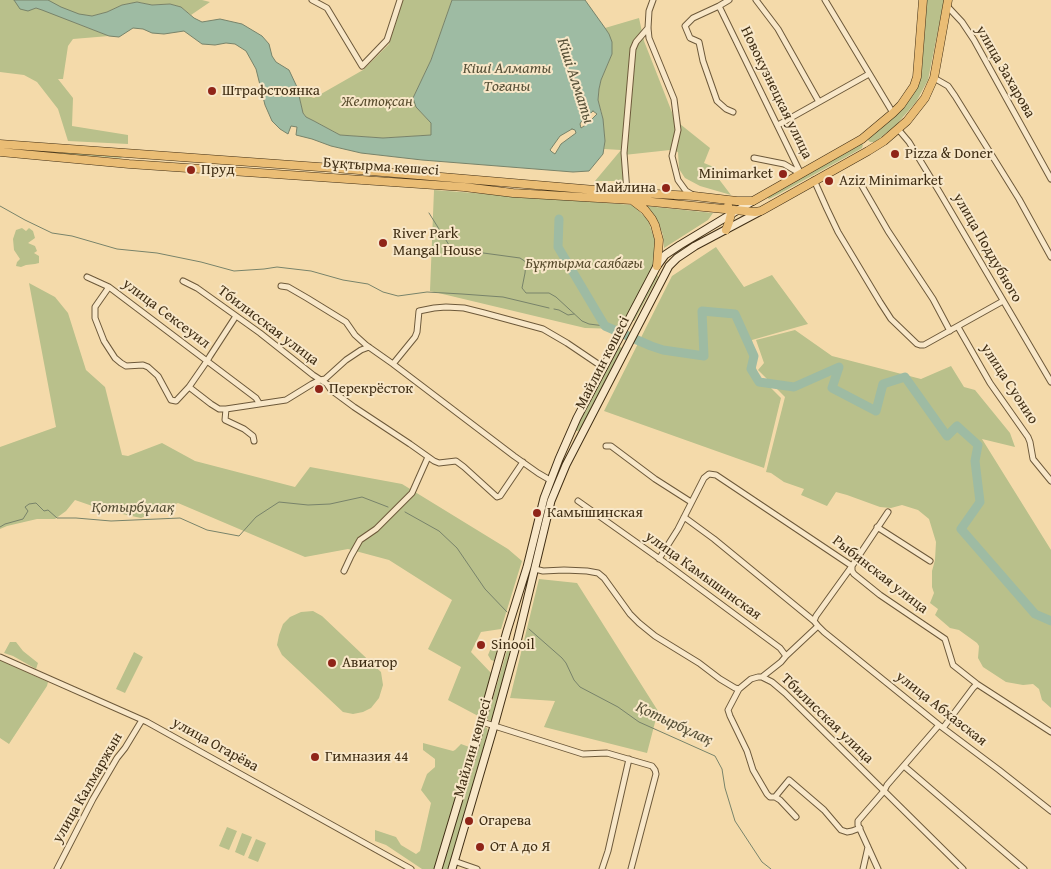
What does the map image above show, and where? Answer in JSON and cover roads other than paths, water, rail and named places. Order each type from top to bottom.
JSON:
[{"type":"main road","name":"Майлин көшесі","points":[[438,869],[527,567],[550,480],[577,418],[657,266],[665,255],[680,244],[733,211],[862,138],[893,113],[914,86],[917,77],[923,0]]},
{"type":"main road","name":"Майлин көшесі","points":[[452,869],[516,646],[551,501],[582,433],[669,266],[695,246],[868,151],[898,129],[918,108],[934,78],[948,3]]},
{"type":"main road","points":[[862,138],[868,151]]},
{"type":"main road","name":"Бұқтырма көшесі","points":[[0,144],[753,201]]},
{"type":"main road","name":"Бұқтырма көшесі","points":[[0,152],[129,164],[464,187],[521,194],[632,200],[733,211],[760,211]]},
{"type":"main road","points":[[129,164],[130,153]]},
{"type":"main road","points":[[723,199],[733,211],[726,230]]},
{"type":"main road","points":[[632,200],[644,210],[655,225],[659,240],[657,266]]},
{"type":"main road","points":[[503,646],[510,642],[516,646]]},
{"type":"street","points":[[312,0],[326,8],[362,66],[388,40],[400,0]]},
{"type":"street","points":[[653,0],[649,11],[649,38],[674,99],[678,130],[672,156],[678,180],[686,191],[694,196]]},
{"type":"street","points":[[728,0],[693,18],[685,26],[690,38],[698,42],[717,101],[733,112]]},
{"type":"street","points":[[756,0],[778,29],[819,102]]},
{"type":"street","points":[[825,0],[893,113]]},
{"type":"street","name":"улица Захарова","points":[[948,3],[974,40],[1051,179]]},
{"type":"street","name":"Новокузнецкая улица","points":[[719,6],[801,174]]},
{"type":"street","points":[[627,192],[624,153],[633,50],[636,42],[648,28]]},
{"type":"street","points":[[778,125],[869,74]]},
{"type":"street","points":[[934,78],[948,86],[959,101],[1020,200],[1051,256]]},
{"type":"street","name":"улица Поддубного","points":[[898,129],[904,135],[929,176],[1051,382]]},
{"type":"street","name":"Новокузнецкая улица","points":[[754,158],[784,164],[801,174]]},
{"type":"street","name":"Новокузнецкая улица","points":[[814,180],[838,232],[891,319],[920,345],[924,345],[958,327],[1003,301]]},
{"type":"street","points":[[862,186],[933,299],[950,331]]},
{"type":"street","name":"улица Сексеуил","points":[[87,276],[109,287],[256,398],[260,403]]},
{"type":"street","name":"Тбилисская улица","points":[[182,281],[197,288],[284,351],[354,407],[439,463],[456,461],[497,497],[500,496],[523,462]]},
{"type":"street","points":[[281,286],[288,287],[346,322],[369,347],[550,480]]},
{"type":"street","name":"улица Сексеуил","points":[[109,287],[96,307],[95,318],[104,341],[115,358],[126,366],[143,365],[148,367],[158,376],[171,400],[176,401],[189,386],[236,316]]},
{"type":"street","points":[[393,364],[415,337],[419,311],[446,307],[471,310],[543,329],[604,368]]},
{"type":"street","name":"улица Суонио","points":[[958,327],[990,383],[1028,437],[1033,459],[1051,481]]},
{"type":"street","points":[[189,386],[219,409],[286,400],[325,379],[346,360],[360,350],[369,347]]},
{"type":"street","points":[[226,409],[225,420],[244,429],[253,436],[254,441]]},
{"type":"street","points":[[606,446],[611,446],[655,479],[691,502]]},
{"type":"street","points":[[344,572],[360,540],[376,529],[412,493],[428,457]]},
{"type":"street","name":"Рыбинская улица","points":[[659,558],[684,517],[704,478],[709,474],[716,476],[852,566],[854,574],[880,595],[945,639],[953,665],[977,684],[1051,732]]},
{"type":"street","name":"улица Камышинская","points":[[578,501],[659,558],[780,648],[786,656]]},
{"type":"street","points":[[814,621],[821,608],[888,512]]},
{"type":"street","name":"улица Абхазская","points":[[684,517],[814,621],[824,632],[941,727],[1051,811]]},
{"type":"street","points":[[877,527],[930,561]]},
{"type":"street","points":[[535,569],[598,573],[639,623],[655,636],[700,662],[720,679],[738,688],[728,710],[747,751],[753,770],[767,794],[770,797],[775,797],[796,818]]},
{"type":"street","points":[[762,677],[781,662],[818,626]]},
{"type":"street","name":"улица Огарёва","points":[[0,657],[142,720],[411,869]]},
{"type":"street","name":"Тбилисская улица","points":[[738,688],[758,676],[772,682],[963,869]]},
{"type":"street","points":[[878,869],[858,821],[887,785],[941,727],[977,684]]},
{"type":"street","name":"улица Калмаржын","points":[[57,869],[93,799],[142,720]]},
{"type":"street","points":[[482,722],[583,754],[607,753],[652,766],[656,774],[631,869]]},
{"type":"street","points":[[602,869],[608,851],[629,759]]},
{"type":"street","points":[[904,766],[1024,869]]},
{"type":"street","points":[[775,797],[789,780],[824,810],[841,830],[846,832],[860,828]]},
{"type":"street","points":[[863,869],[868,846]]},
{"type":"street","points":[[454,861],[477,869]]},
{"type":"water","name":"Кіші Алматы Тоғаны","points":[[14,0],[48,0],[79,14],[92,16],[122,5],[137,2],[152,5],[170,4],[181,7],[202,22],[220,19],[242,24],[262,36],[269,44],[272,56],[276,62],[289,70],[297,87],[303,113],[306,117],[340,135],[383,138],[431,135],[431,123],[416,107],[413,98],[431,60],[452,0],[585,0],[609,34],[612,42],[612,54],[601,80],[598,100],[603,119],[605,141],[603,154],[589,171],[573,172],[422,160],[361,153],[331,146],[296,135],[297,127],[291,126],[288,134],[272,121],[265,105],[256,69],[246,51],[235,44],[202,44],[184,31],[164,34],[133,28],[119,37],[109,36],[36,8],[28,11],[20,9]],"holes":[[[593,111],[597,114],[581,128],[581,122]],[[572,129],[576,133],[561,144],[555,154],[552,152],[550,150],[560,136]]]},
{"type":"waterway","points":[[0,206],[52,233],[72,236],[117,249],[157,253],[234,271],[277,267],[311,271],[343,280],[368,284],[383,292],[398,296],[427,292],[503,297],[549,308]]},
{"type":"waterway","points":[[429,213],[449,245],[454,249],[520,258],[526,262],[522,288],[526,293],[549,293],[582,321],[605,326]]},
{"type":"waterway","name":"Кіші Алматы","points":[[559,219],[558,247],[605,326],[663,350],[704,356],[702,311],[735,314],[754,356],[751,369],[759,382],[794,387],[839,367],[832,388],[876,411],[883,384],[905,377],[947,436],[957,426],[978,445],[975,461],[980,502],[961,529],[1035,614],[1051,621]]},
{"type":"waterway","points":[[554,309],[568,315],[574,314]]},
{"type":"waterway","name":"Қотырбұлақ","points":[[0,527],[23,519],[28,511],[25,507],[36,503],[44,511],[48,510],[57,518],[111,521],[180,518],[207,530],[239,536],[256,517],[279,502],[308,505],[330,504],[362,497],[388,507]]},
{"type":"waterway","name":"Қотырбұлақ","points":[[405,512],[439,531],[457,548],[485,589],[507,612]]},
{"type":"waterway","name":"Қотырбұлақ","points":[[529,629],[562,658],[580,687],[618,707],[639,722],[715,756],[722,769],[725,788],[735,821],[762,862],[771,869]]},
{"type":"place","name":"Штрафстоянка","points":[[212,91]]},
{"type":"place","name":"Pizza & Doner","points":[[895,154]]},
{"type":"place","name":"Пруд","points":[[191,170]]},
{"type":"place","name":"Minimarket","points":[[783,174]]},
{"type":"place","name":"Aziz Minimarket","points":[[829,181]]},
{"type":"place","name":"Майлина","points":[[666,188]]},
{"type":"place","name":"River Park Mangal House","points":[[383,243]]},
{"type":"place","name":"Перекрёсток","points":[[319,389]]},
{"type":"place","name":"Камышинская","points":[[537,513]]},
{"type":"place","name":"Sinooil","points":[[481,645]]},
{"type":"place","name":"Авиатор","points":[[332,663]]},
{"type":"place","name":"Гимназия 44","points":[[315,757]]},
{"type":"place","name":"Огарева","points":[[469,821]]},
{"type":"place","name":"От А до Я","points":[[480,847]]},
{"type":"park label","name":"Желтоқсан","points":[[377,102]]},
{"type":"park label","name":"Бұқтырма саябағы","points":[[584,264]]}]
